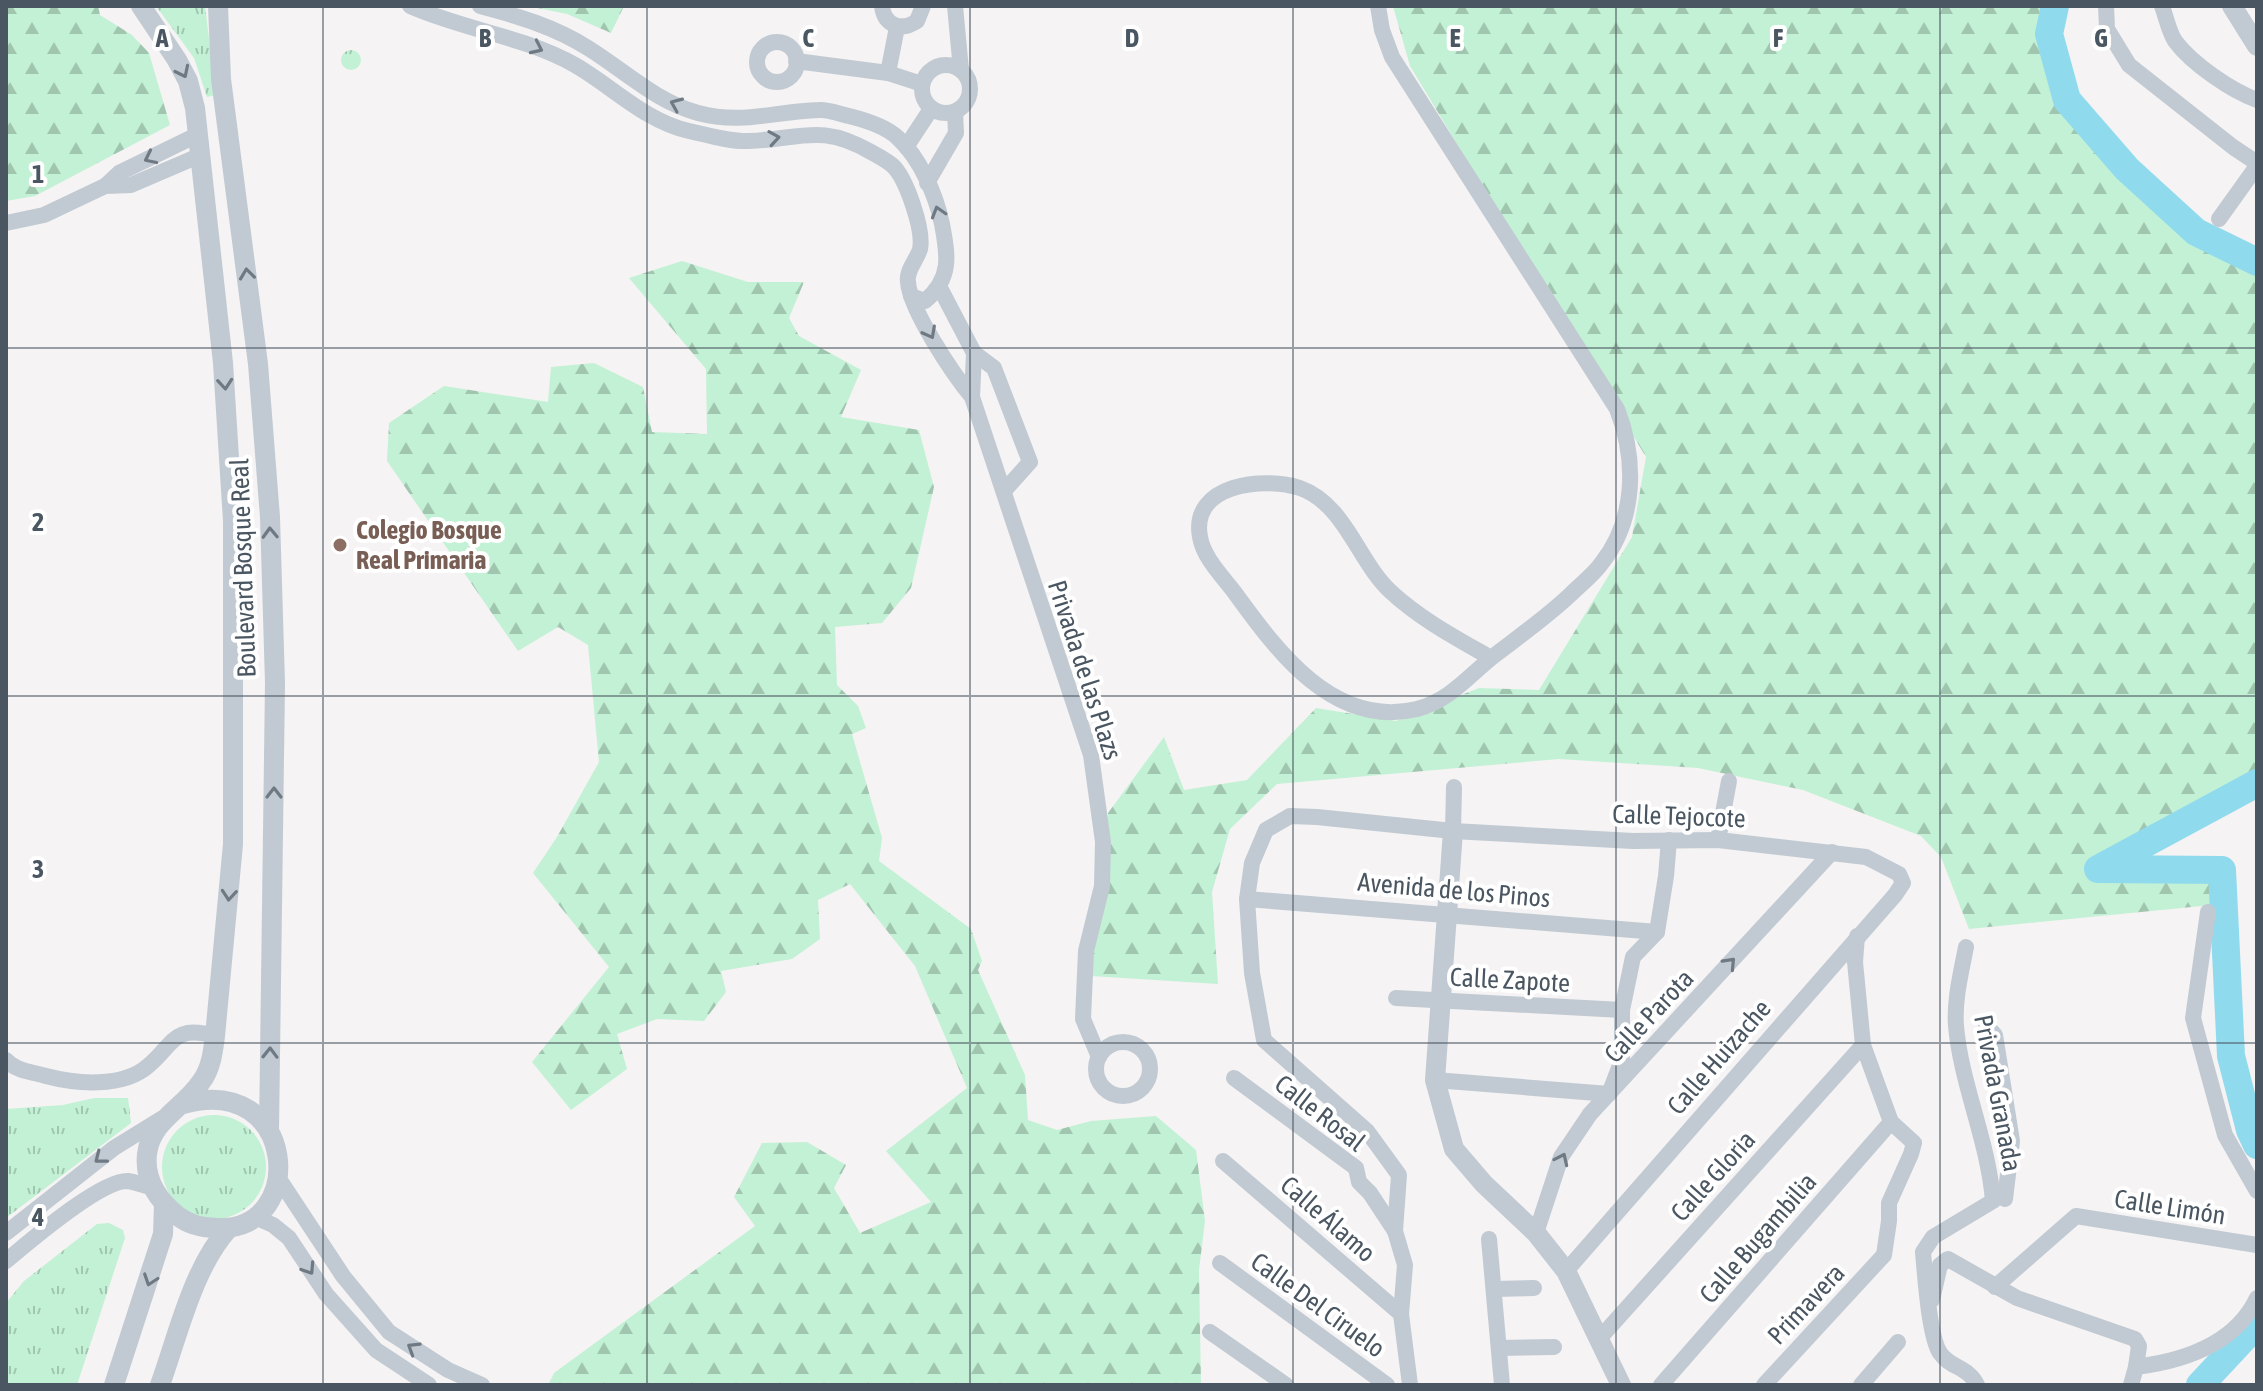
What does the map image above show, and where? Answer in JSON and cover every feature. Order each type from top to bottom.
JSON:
[{"type":"street","name":"Boulevard Bosque Real","points":[[141,6],[188,81],[200,145],[229,435],[233,521],[233,844],[215,1036],[212,1059],[202,1081],[174,1110]]},
{"type":"street","name":"Boulevard Bosque Real","points":[[218,6],[221,79],[240,212],[270,517],[275,683],[269,1131]]},
{"type":"street","points":[[410,6],[431,16],[525,42],[575,65],[639,110],[686,131],[747,142],[798,134],[848,139],[893,166],[918,214],[921,247],[907,278],[911,296],[925,301],[940,288],[948,255],[940,213],[919,165],[898,137],[867,120],[822,109],[740,120],[697,113],[656,95],[589,48],[563,34],[536,22],[480,6]]},
{"type":"street","points":[[882,6],[886,20],[897,27],[917,21],[923,6]]},
{"type":"street","points":[[955,6],[959,26],[961,70],[970,82],[970,97],[955,112],[939,113],[931,109],[923,98],[922,84],[925,76],[938,66],[959,26]]},
{"type":"street","points":[[1378,6],[1382,30],[1392,57],[1617,409],[1628,441],[1630,492],[1622,523],[1600,566],[1561,604],[1491,658],[1458,689],[1417,709],[1393,712],[1368,710],[1337,699],[1312,682],[1275,644],[1203,549],[1199,529],[1203,510],[1223,491],[1258,484],[1290,485],[1313,494],[1331,509],[1389,590],[1433,624],[1491,658]]},
{"type":"street","points":[[2106,6],[2107,29],[2129,65],[2257,164],[2219,219]]},
{"type":"street","points":[[2162,6],[2174,40],[2198,63],[2240,94],[2257,100]]},
{"type":"street","points":[[2232,6],[2257,46]]},
{"type":"street","points":[[888,73],[897,27]]},
{"type":"street","points":[[796,61],[888,73],[922,84]]},
{"type":"street","points":[[938,66],[961,70]]},
{"type":"street","points":[[906,147],[931,109]]},
{"type":"street","points":[[927,183],[956,133],[955,112]]},
{"type":"street","points":[[6,223],[44,215],[105,186],[119,173],[200,145]]},
{"type":"street","points":[[940,288],[974,353],[994,368],[1030,462],[1004,491]]},
{"type":"street","name":"Privada de las Plazs","points":[[911,296],[950,371],[972,397]]},
{"type":"street","points":[[950,371],[974,353]]},
{"type":"street","name":"Privada de las Plazs","points":[[974,353],[972,397],[1091,755],[1103,842],[1102,886],[1086,951],[1083,1019],[1099,1057]]},
{"type":"street","points":[[229,435],[263,431]]},
{"type":"street","points":[[1718,840],[1729,781]]},
{"type":"street","points":[[1454,787],[1435,1080],[1454,1149],[1484,1184],[1536,1233],[1566,1271],[1621,1385]]},
{"type":"street","name":"Calle Tejocote","points":[[1395,1231],[1399,1175],[1367,1131],[1264,1040],[1252,973],[1247,899],[1252,863],[1266,830],[1290,816],[1453,831],[1718,840],[1866,857],[1899,874]]},
{"type":"street","points":[[1435,1080],[1609,1094],[1622,1060],[1622,1010],[1633,957],[1657,932],[1669,840]]},
{"type":"street","name":"Calle Parota","points":[[1536,1233],[1561,1157],[1590,1114],[1832,852]]},
{"type":"street","name":"Calle Huizache","points":[[1566,1271],[1895,895],[1903,883],[1899,874]]},
{"type":"street","name":"Avenida de los Pinos","points":[[1247,899],[1657,932]]},
{"type":"street","points":[[2208,912],[2193,1018],[2225,1135],[2257,1191]]},
{"type":"street","points":[[1857,936],[1855,962],[1863,1045],[1891,1122]]},
{"type":"street","name":"Privada Granada","points":[[1966,947],[1956,1026],[1999,1200]]},
{"type":"street","name":"Calle Zapote","points":[[1396,998],[1622,1010]]},
{"type":"street","points":[[1977,1385],[1969,1371],[1949,1361],[1937,1350],[1923,1252],[1933,1237],[1999,1200],[2012,1141],[1995,1035],[1986,1025]]},
{"type":"street","points":[[6,1060],[13,1067],[62,1080],[109,1083],[147,1068],[171,1040],[197,1031],[215,1036]]},
{"type":"street","name":"Calle Gloria","points":[[1599,1339],[1863,1045]]},
{"type":"street","name":"Calle Rosal","points":[[1234,1078],[1356,1168],[1359,1182],[1395,1231]]},
{"type":"street","points":[[6,1233],[114,1148],[174,1110],[198,1100],[219,1099],[256,1115],[269,1131],[279,1154],[279,1179],[271,1200],[255,1217],[228,1229],[214,1245],[199,1276],[160,1385]]},
{"type":"street","points":[[114,1385],[163,1234],[158,1196],[147,1154],[153,1133],[174,1110]]},
{"type":"street","name":"Primavera","points":[[1764,1385],[1884,1255],[1889,1203],[1914,1143],[1891,1122]]},
{"type":"street","name":"Calle Bugambilia","points":[[1661,1385],[1891,1122]]},
{"type":"street","name":"Calle Álamo","points":[[1223,1161],[1401,1314]]},
{"type":"street","points":[[279,1179],[343,1276],[389,1332],[448,1370],[482,1385]]},
{"type":"street","points":[[6,1261],[93,1195],[114,1184],[128,1181],[158,1196],[184,1221],[203,1228],[228,1229]]},
{"type":"street","name":"Calle Limón","points":[[1995,1287],[2076,1216],[2257,1245]]},
{"type":"street","points":[[255,1217],[273,1225],[289,1238],[326,1294],[376,1350],[429,1385]]},
{"type":"street","points":[[1395,1231],[1405,1265],[1401,1314],[1410,1385]]},
{"type":"street","points":[[1489,1239],[1502,1385]]},
{"type":"street","points":[[1929,1305],[1940,1265],[1948,1259],[2017,1298],[2135,1339],[2139,1346],[2131,1385]]},
{"type":"street","name":"Calle Del Ciruelo","points":[[1220,1263],[1387,1385]]},
{"type":"street","points":[[1494,1289],[1534,1288]]},
{"type":"street","points":[[2136,1367],[2168,1363],[2202,1351],[2230,1334],[2251,1312],[2257,1298]]},
{"type":"street","points":[[1210,1332],[1286,1385]]},
{"type":"street","points":[[1861,1385],[1898,1342]]},
{"type":"street","points":[[1499,1348],[1554,1347]]},
{"type":"green space","points":[[6,6],[98,6],[100,15],[132,35],[149,53],[170,125],[35,196],[6,201]]},
{"type":"green space","points":[[156,6],[205,6],[216,95],[207,97],[194,58]]},
{"type":"green space","points":[[528,6],[624,6],[611,33],[567,14]]},
{"type":"green space","points":[[1393,6],[2055,6],[2049,34],[2067,100],[2127,169],[2196,232],[2257,262],[2257,783],[2099,869],[2222,870],[2222,904],[1969,929],[1941,857],[1921,836],[1803,790],[1698,768],[1559,759],[1277,784],[1230,829],[1212,892],[1218,984],[1091,976],[1094,942],[1108,889],[1108,813],[1164,737],[1184,790],[1247,780],[1316,708],[1396,721],[1479,688],[1539,690],[1632,537],[1646,457],[1410,66]]},
{"type":"green space","points":[[351,50],[358,53],[361,60],[358,67],[351,70],[344,67],[341,60],[344,53]]},
{"type":"green space","points":[[682,261],[748,282],[804,282],[789,318],[799,336],[861,370],[841,417],[919,430],[934,487],[911,588],[882,623],[835,627],[837,685],[858,706],[866,728],[852,734],[882,838],[879,861],[971,929],[982,961],[978,970],[1025,1075],[1028,1120],[1057,1130],[1091,1121],[1156,1116],[1196,1150],[1205,1221],[1199,1270],[1201,1385],[548,1385],[554,1373],[755,1226],[734,1197],[762,1143],[807,1142],[846,1165],[834,1188],[860,1233],[931,1202],[886,1151],[967,1088],[915,966],[850,884],[818,900],[820,939],[792,959],[721,971],[726,992],[704,1021],[657,1019],[617,1034],[627,1069],[571,1110],[532,1062],[609,967],[533,873],[599,762],[588,645],[558,627],[518,651],[387,461],[389,423],[444,386],[548,402],[551,367],[594,363],[643,387],[652,432],[707,434],[706,369],[629,278]]},
{"type":"green space","points":[[94,1098],[128,1098],[131,1123],[6,1218],[6,1109],[63,1105]]},
{"type":"green space","points":[[214,1115],[234,1119],[251,1130],[262,1147],[266,1167],[262,1187],[251,1204],[234,1215],[214,1219],[194,1215],[177,1204],[166,1187],[162,1167],[166,1147],[177,1130],[194,1119]]},
{"type":"green space","points":[[109,1223],[123,1230],[125,1238],[77,1385],[6,1385],[6,1303],[24,1281],[97,1224]]},
{"type":"waterway","points":[[2055,6],[2049,34],[2067,100],[2127,169],[2196,232],[2257,262]]},
{"type":"waterway","points":[[2257,783],[2098,869],[2222,870],[2231,1056],[2250,1130],[2257,1145]]},
{"type":"waterway","points":[[2200,1385],[2257,1324]]},
{"type":"place","name":"Colegio Bosque Real Primaria","points":[[340,545]]}]
